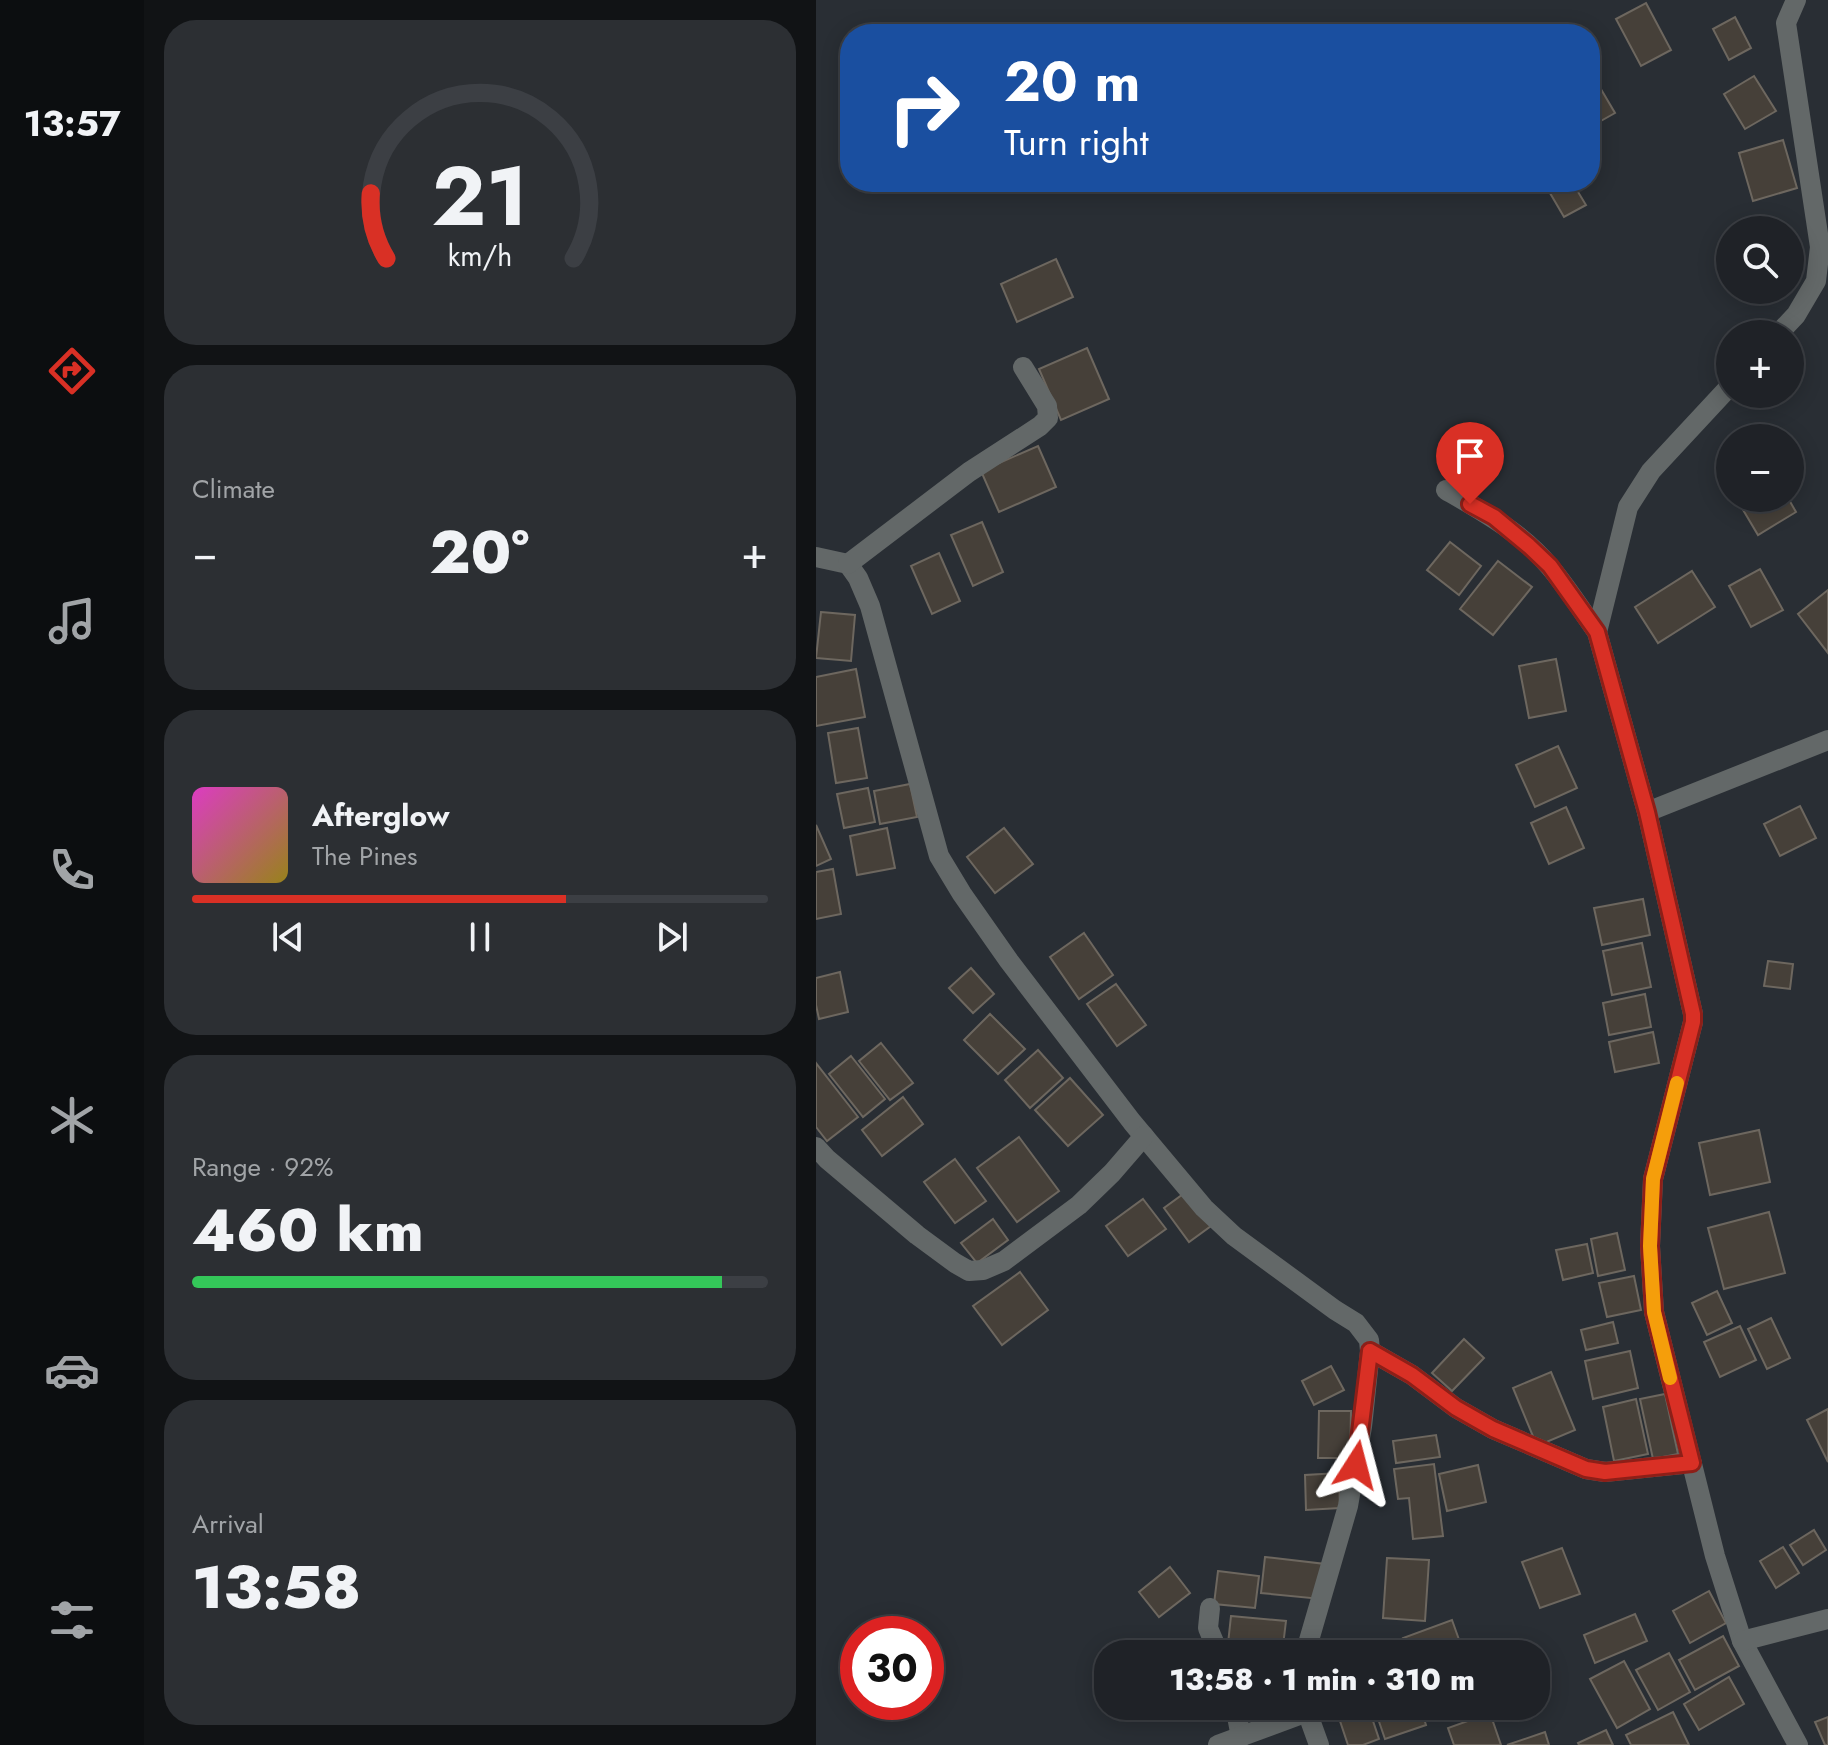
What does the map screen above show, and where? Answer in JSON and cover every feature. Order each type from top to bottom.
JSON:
[{"type":"street","points":[[1791,320],[1816,281],[1820,247],[1786,23],[1796,0]]},
{"type":"street","points":[[848,564],[969,472],[1048,418],[1047,406],[1023,367]]},
{"type":"street","points":[[1597,632],[1628,507],[1651,471],[1716,401]]},
{"type":"street","points":[[1446,490],[1494,517],[1529,546],[1550,566],[1597,632],[1647,812],[1693,1014],[1653,1179],[1650,1246],[1654,1312],[1715,1556],[1742,1641],[1798,1745]]},
{"type":"street","points":[[816,557],[848,564],[858,578],[870,606],[939,856],[1009,961],[1144,1136],[1204,1208],[1234,1236],[1356,1323],[1369,1340],[1362,1427],[1348,1506],[1309,1640]]},
{"type":"street","points":[[1647,812],[1828,740]]},
{"type":"street","points":[[816,1147],[917,1235],[969,1271],[983,1270],[1004,1261],[1079,1205],[1144,1136]]},
{"type":"street","points":[[1370,1351],[1493,1429],[1586,1469],[1605,1472],[1692,1463]]},
{"type":"street","points":[[1210,1608],[1208,1628],[1213,1640]]},
{"type":"street","points":[[1742,1641],[1828,1619]]},
{"type":"street","points":[[1238,1720],[1241,1737]]},
{"type":"street","points":[[1218,1745],[1280,1720]]},
{"type":"street","points":[[1310,1720],[1319,1745]]},
{"type":"building","points":[[1646,3],[1671,50],[1641,66],[1616,19]]},
{"type":"building","points":[[1735,17],[1751,48],[1729,60],[1713,29]]},
{"type":"building","points":[[1754,76],[1776,111],[1745,129],[1724,94]]},
{"type":"building","points":[[1600,88],[1615,113],[1600,121]]},
{"type":"building","points":[[1783,140],[1797,188],[1753,201],[1739,153]]},
{"type":"building","points":[[1578,192],[1586,205],[1564,217],[1550,193]]},
{"type":"building","points":[[1056,259],[1073,297],[1017,322],[1001,284]]},
{"type":"building","points":[[1087,348],[1109,399],[1061,420],[1039,369]]},
{"type":"building","points":[[1038,446],[1056,487],[999,512],[981,471]]},
{"type":"building","points":[[1744,512],[1796,512],[1758,535]]},
{"type":"building","points":[[982,522],[1003,572],[973,586],[951,535]]},
{"type":"building","points":[[1450,542],[1481,566],[1459,595],[1427,570]]},
{"type":"building","points":[[939,553],[960,601],[932,614],[911,566]]},
{"type":"building","points":[[1498,561],[1532,587],[1493,635],[1460,609]]},
{"type":"building","points":[[1760,569],[1783,610],[1751,627],[1729,586]]},
{"type":"building","points":[[1692,571],[1715,607],[1658,643],[1635,607]]},
{"type":"building","points":[[1828,590],[1828,653],[1798,614]]},
{"type":"building","points":[[821,612],[855,615],[851,661],[816,658]]},
{"type":"building","points":[[1556,659],[1566,711],[1529,718],[1519,666]]},
{"type":"building","points":[[856,669],[865,717],[816,726],[816,677]]},
{"type":"building","points":[[858,728],[867,778],[836,783],[828,733]]},
{"type":"building","points":[[1558,746],[1577,788],[1535,807],[1516,765]]},
{"type":"building","points":[[910,784],[917,817],[880,824],[874,791]]},
{"type":"building","points":[[868,788],[875,822],[844,828],[837,794]]},
{"type":"building","points":[[1800,806],[1816,838],[1780,856],[1764,824]]},
{"type":"building","points":[[1566,807],[1584,848],[1549,864],[1531,823]]},
{"type":"building","points":[[816,825],[831,859],[816,866]]},
{"type":"building","points":[[887,828],[895,868],[857,875],[850,836]]},
{"type":"building","points":[[1004,828],[1033,864],[995,893],[967,857]]},
{"type":"building","points":[[833,869],[841,914],[816,919],[816,872]]},
{"type":"building","points":[[1643,899],[1650,935],[1602,945],[1594,908]]},
{"type":"building","points":[[1084,933],[1113,975],[1079,999],[1050,957]]},
{"type":"building","points":[[1642,943],[1651,987],[1612,995],[1603,951]]},
{"type":"building","points":[[1768,961],[1793,964],[1790,989],[1764,986]]},
{"type":"building","points":[[971,968],[994,994],[973,1013],[949,988]]},
{"type":"building","points":[[840,972],[848,1012],[819,1019],[816,978]]},
{"type":"building","points":[[1116,984],[1146,1025],[1117,1046],[1087,1004]]},
{"type":"building","points":[[1645,994],[1651,1027],[1609,1035],[1603,1003]]},
{"type":"building","points":[[990,1014],[1025,1049],[998,1074],[964,1040]]},
{"type":"building","points":[[1653,1032],[1659,1063],[1615,1072],[1609,1042]]},
{"type":"building","points":[[881,1043],[913,1083],[890,1100],[859,1061]]},
{"type":"building","points":[[1038,1050],[1063,1078],[1030,1108],[1005,1080]]},
{"type":"building","points":[[851,1056],[885,1099],[863,1117],[829,1074]]},
{"type":"building","points":[[816,1063],[858,1117],[827,1141],[816,1127]]},
{"type":"building","points":[[1070,1078],[1103,1115],[1068,1146],[1035,1110]]},
{"type":"building","points":[[903,1097],[923,1124],[882,1156],[862,1130]]},
{"type":"building","points":[[1759,1130],[1770,1182],[1710,1195],[1699,1143]]},
{"type":"building","points":[[1019,1137],[1059,1191],[1017,1222],[977,1168]]},
{"type":"building","points":[[955,1159],[986,1201],[955,1223],[924,1182]]},
{"type":"building","points":[[1186,1192],[1211,1226],[1189,1242],[1164,1208]]},
{"type":"building","points":[[1143,1199],[1166,1229],[1128,1256],[1106,1226]]},
{"type":"building","points":[[1769,1212],[1785,1273],[1724,1289],[1708,1228]]},
{"type":"building","points":[[993,1219],[1008,1240],[977,1263],[961,1243]]},
{"type":"building","points":[[1617,1233],[1625,1270],[1598,1276],[1591,1239]]},
{"type":"building","points":[[1587,1244],[1593,1273],[1563,1280],[1556,1250]]},
{"type":"building","points":[[1020,1272],[1048,1310],[1002,1345],[973,1306]]},
{"type":"building","points":[[1634,1276],[1641,1310],[1607,1317],[1599,1283]]},
{"type":"building","points":[[1717,1291],[1732,1323],[1707,1335],[1692,1303]]},
{"type":"building","points":[[1771,1318],[1790,1358],[1767,1369],[1748,1329]]},
{"type":"building","points":[[1613,1322],[1618,1343],[1586,1350],[1581,1330]]},
{"type":"building","points":[[1740,1326],[1756,1360],[1720,1377],[1704,1342]]},
{"type":"building","points":[[1464,1339],[1484,1358],[1452,1391],[1432,1373]]},
{"type":"building","points":[[1630,1351],[1638,1388],[1593,1399],[1585,1361]]},
{"type":"building","points":[[1331,1366],[1344,1390],[1314,1405],[1302,1381]]},
{"type":"building","points":[[1551,1372],[1575,1430],[1537,1446],[1513,1388]]},
{"type":"building","points":[[1665,1394],[1678,1454],[1653,1459],[1640,1399]]},
{"type":"building","points":[[1636,1399],[1648,1454],[1614,1461],[1603,1407]]},
{"type":"building","points":[[1828,1409],[1828,1462],[1807,1420]]},
{"type":"building","points":[[1319,1411],[1351,1411],[1350,1458],[1318,1458]]},
{"type":"building","points":[[1436,1435],[1440,1457],[1396,1463],[1393,1441]]},
{"type":"building","points":[[1434,1464],[1443,1536],[1413,1539],[1409,1498],[1398,1499],[1394,1469]]},
{"type":"building","points":[[1478,1465],[1486,1502],[1447,1511],[1439,1474]]},
{"type":"building","points":[[1339,1473],[1340,1508],[1306,1510],[1305,1475]]},
{"type":"building","points":[[1814,1530],[1826,1550],[1803,1565],[1790,1545]]},
{"type":"building","points":[[1783,1547],[1799,1573],[1776,1588],[1760,1561]]},
{"type":"building","points":[[1562,1548],[1580,1594],[1540,1608],[1522,1562]]},
{"type":"building","points":[[1265,1557],[1325,1564],[1321,1599],[1261,1593]]},
{"type":"building","points":[[1387,1558],[1429,1560],[1425,1621],[1383,1618]]},
{"type":"building","points":[[1170,1567],[1190,1593],[1159,1617],[1139,1592]]},
{"type":"building","points":[[1218,1571],[1259,1576],[1255,1608],[1214,1604]]},
{"type":"building","points":[[1709,1591],[1726,1623],[1690,1643],[1673,1611]]},
{"type":"building","points":[[1635,1614],[1647,1641],[1595,1663],[1584,1635]]},
{"type":"building","points":[[1231,1616],[1286,1621],[1284,1640],[1228,1640]]},
{"type":"building","points":[[1452,1620],[1459,1640],[1404,1640]]},
{"type":"building","points":[[1723,1636],[1739,1666],[1695,1690],[1679,1660]]},
{"type":"building","points":[[1669,1653],[1690,1692],[1658,1710],[1636,1670]]},
{"type":"building","points":[[1624,1661],[1650,1709],[1617,1728],[1590,1679]]},
{"type":"building","points":[[1729,1677],[1744,1704],[1699,1730],[1684,1704]]},
{"type":"building","points":[[1673,1712],[1689,1745],[1631,1745],[1626,1735]]},
{"type":"building","points":[[1828,1717],[1828,1745],[1825,1745],[1815,1722]]},
{"type":"building","points":[[1340,1720],[1373,1720],[1379,1739],[1363,1745],[1348,1745]]},
{"type":"building","points":[[1378,1720],[1424,1720],[1426,1725],[1385,1739]]},
{"type":"building","points":[[1470,1720],[1492,1720],[1501,1745],[1454,1745],[1448,1728]]},
{"type":"building","points":[[1606,1730],[1613,1745],[1579,1745],[1578,1743]]},
{"type":"building","points":[[1545,1732],[1549,1745],[1507,1745]]},
{"type":"slow traffic","points":[[1670,1378],[1654,1312],[1650,1246],[1653,1179],[1677,1083]]},
{"type":"route","points":[[1356,1465],[1370,1351],[1493,1429],[1586,1469],[1605,1472],[1692,1463],[1654,1312],[1650,1246],[1653,1179],[1693,1014],[1647,812],[1597,632],[1550,566],[1494,517],[1470,504]]}]
